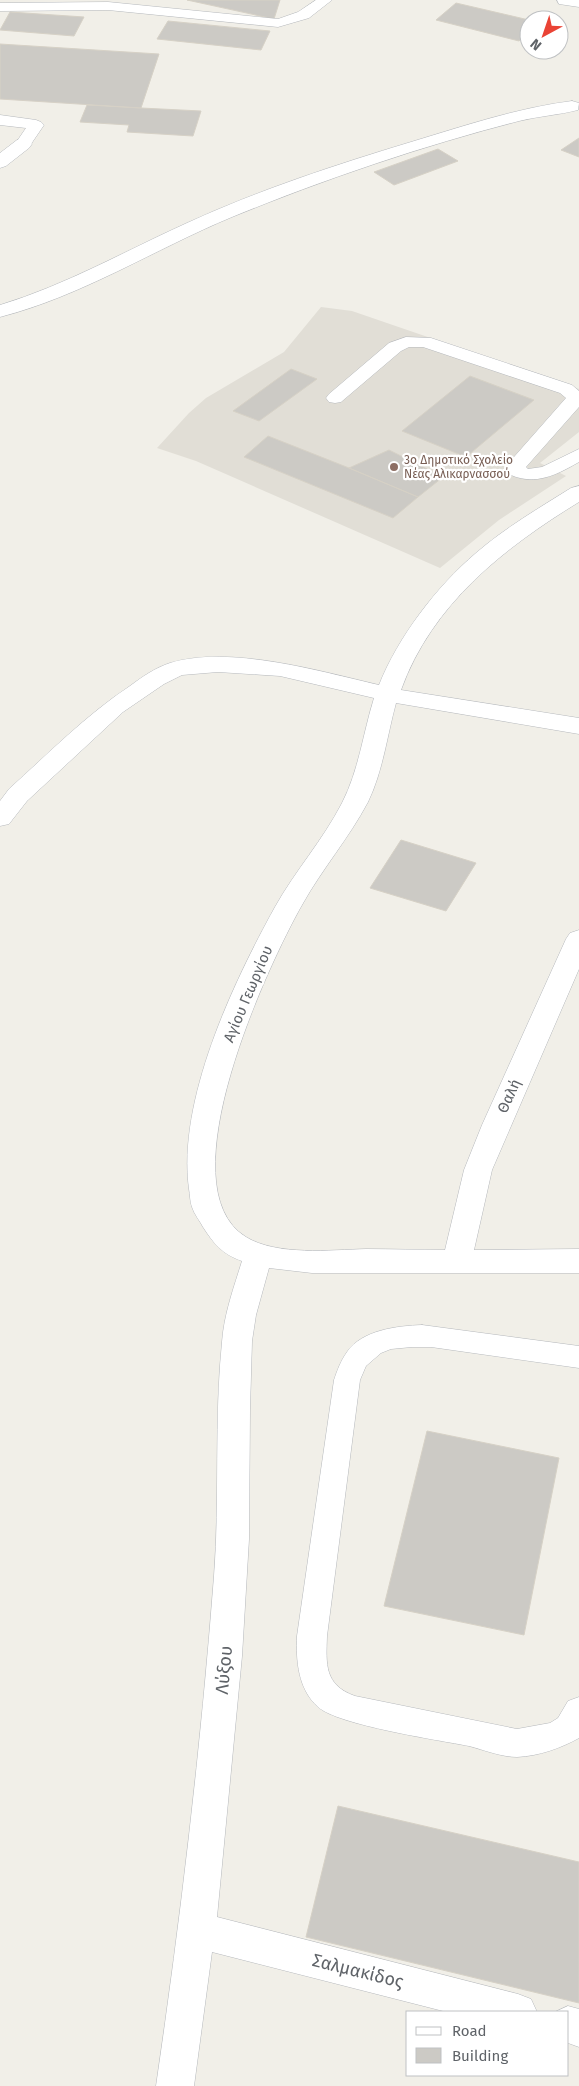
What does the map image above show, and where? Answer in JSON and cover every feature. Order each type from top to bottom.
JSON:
[{"type":"street","points":[[565,0],[579,2]]},
{"type":"street","points":[[0,310],[106,269],[233,210],[344,168],[507,119],[548,109],[572,106]]},
{"type":"street","points":[[0,162],[23,144]]},
{"type":"street","name":"Αγίου Γεωργίου","points":[[579,493],[494,550],[453,588],[423,626],[405,654],[387,694],[364,784],[355,803],[308,874],[275,932],[243,1002],[214,1077],[206,1110],[201,1152],[203,1200],[218,1229],[225,1238],[245,1250],[258,1255],[312,1260],[579,1261]]},
{"type":"street","points":[[0,818],[25,788],[115,708],[156,679],[176,669],[218,665],[280,669],[444,705],[579,726]]},
{"type":"street","name":"Θαλή","points":[[457,1261],[478,1170],[579,938]]},
{"type":"street","name":"Λύξου","points":[[175,2086],[197,1930],[230,1591],[233,1539],[234,1409],[237,1341],[241,1315],[258,1255]]},
{"type":"street","name":"Σαλμακίδος","points":[[197,1930],[514,2011]]},
{"type":"lane","points":[[0,7],[108,6],[278,23],[294,20],[311,13],[325,0]]},
{"type":"lane","points":[[0,120],[36,125],[23,144]]},
{"type":"lane","points":[[336,398],[395,347],[406,342],[425,342],[566,389],[575,397],[572,404],[522,460],[517,467],[518,471],[527,475],[536,474],[579,456]]},
{"type":"lane","points":[[579,1357],[431,1336],[411,1335],[385,1341],[367,1349],[357,1358],[347,1380],[312,1636],[311,1664],[316,1681],[330,1699],[355,1709],[517,1743],[555,1736],[569,1728],[579,1710]]},
{"type":"shaded area","points":[[321,307],[352,311],[579,389],[579,432],[540,463],[566,476],[499,520],[440,568],[196,461],[157,448],[189,413],[206,398],[284,352]]},
{"type":"building","points":[[187,0],[280,0],[274,19]]},
{"type":"building","points":[[456,3],[519,18],[519,41],[436,20]]},
{"type":"building","points":[[10,12],[84,17],[74,36],[0,30]]},
{"type":"building","points":[[168,21],[270,31],[261,50],[157,39]]},
{"type":"building","points":[[0,44],[159,54],[141,108],[0,99]]},
{"type":"building","points":[[87,105],[201,111],[193,136],[127,132],[129,125],[80,122]]},
{"type":"building","points":[[579,138],[579,157],[561,150]]},
{"type":"building","points":[[438,149],[458,161],[394,185],[374,172]]},
{"type":"building","points":[[291,369],[317,379],[259,421],[233,411]]},
{"type":"building","points":[[470,376],[534,400],[466,457],[402,431]]},
{"type":"building","points":[[268,436],[418,497],[393,518],[244,457]]},
{"type":"building","points":[[389,450],[443,477],[418,497],[349,468]]},
{"type":"building","points":[[401,840],[476,863],[446,911],[370,888]]},
{"type":"building","points":[[427,1431],[559,1458],[524,1635],[384,1606]]},
{"type":"building","points":[[338,1806],[579,1862],[579,2003],[306,1937]]},
{"type":"place","name":"3ο Δημοτικό Σχολείο Νέας Αλικαρνασσού","points":[[394,467]]}]
